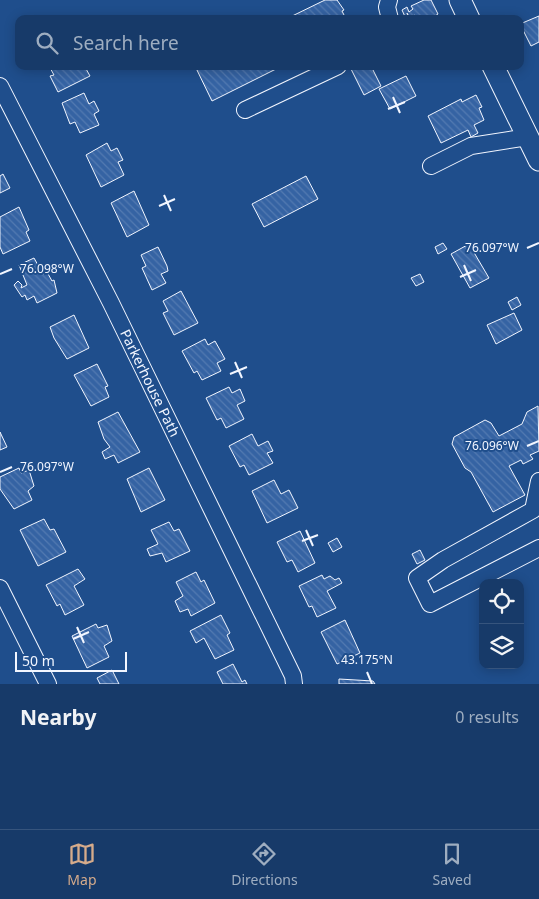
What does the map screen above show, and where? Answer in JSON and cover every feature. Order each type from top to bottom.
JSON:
[{"type":"main road","points":[[460,0],[467,15]]},
{"type":"main road","points":[[494,70],[539,160]]},
{"type":"street","points":[[389,0],[387,6],[389,15]]},
{"type":"street","points":[[245,110],[330,70]]},
{"type":"street","name":"Parkerhouse Path","points":[[0,86],[111,303],[293,676],[294,684]]},
{"type":"street","points":[[431,166],[471,146],[528,137]]},
{"type":"street","points":[[539,481],[536,509],[442,560],[417,578],[430,604],[539,548]]},
{"type":"street","points":[[0,588],[48,684]]},
{"type":"building","points":[[325,0],[337,0],[344,10],[342,11],[344,15],[294,15]]},
{"type":"building","points":[[424,0],[431,0],[438,14],[408,15],[407,13],[408,15],[404,15],[402,10],[407,7],[409,12],[413,9],[411,6]]},
{"type":"building","points":[[539,16],[539,42],[531,46],[524,32],[524,22]]},
{"type":"building","points":[[51,70],[87,70],[90,76],[58,92],[50,76],[54,75]]},
{"type":"building","points":[[197,70],[274,70],[212,101]]},
{"type":"building","points":[[352,70],[373,70],[381,86],[364,95]]},
{"type":"building","points":[[406,76],[416,96],[390,109],[379,89]]},
{"type":"building","points":[[84,93],[89,104],[94,101],[99,111],[94,114],[99,125],[80,133],[75,122],[70,124],[62,103]]},
{"type":"building","points":[[476,95],[482,107],[479,108],[484,120],[474,125],[478,133],[471,137],[468,130],[441,143],[428,116],[461,99],[462,102]]},
{"type":"building","points":[[107,143],[111,151],[117,148],[123,160],[118,162],[124,175],[101,187],[86,155]]},
{"type":"building","points":[[3,174],[10,188],[0,193],[0,176]]},
{"type":"building","points":[[306,176],[318,199],[264,227],[252,204]]},
{"type":"building","points":[[134,191],[149,225],[127,237],[111,203]]},
{"type":"building","points":[[19,207],[29,230],[26,232],[30,241],[3,254],[0,247],[0,217]]},
{"type":"building","points":[[443,243],[447,249],[438,254],[435,247]]},
{"type":"building","points":[[469,244],[489,278],[470,288],[451,254]]},
{"type":"building","points":[[158,247],[168,271],[161,274],[166,283],[152,290],[142,268],[146,266],[141,255]]},
{"type":"building","points":[[34,258],[43,274],[47,272],[52,281],[54,280],[57,293],[37,303],[34,296],[27,300],[25,295],[22,297],[14,285],[18,281],[22,285],[21,288],[27,285],[19,265]]},
{"type":"building","points":[[420,274],[424,282],[416,286],[411,278]]},
{"type":"building","points":[[181,291],[198,323],[174,335],[163,313],[168,311],[163,301]]},
{"type":"building","points":[[517,297],[521,305],[512,310],[508,302]]},
{"type":"building","points":[[514,313],[522,330],[496,344],[487,325]]},
{"type":"building","points":[[74,315],[89,348],[67,359],[54,338],[50,327]]},
{"type":"building","points":[[205,339],[208,345],[215,341],[225,359],[217,363],[221,371],[202,380],[197,371],[194,373],[182,351]]},
{"type":"building","points":[[97,364],[108,386],[105,387],[109,397],[91,406],[74,375]]},
{"type":"building","points":[[229,387],[232,393],[240,389],[245,401],[237,405],[244,419],[226,428],[221,418],[217,420],[206,398]]},
{"type":"building","points":[[538,406],[539,451],[530,455],[533,459],[523,464],[521,460],[509,466],[525,495],[493,512],[471,472],[465,468],[452,444],[454,437],[485,420],[491,423],[499,436],[522,424],[527,412]]},
{"type":"building","points":[[118,412],[140,452],[118,463],[114,455],[105,459],[102,452],[110,447],[104,439],[98,422]]},
{"type":"building","points":[[0,432],[7,447],[0,450]]},
{"type":"building","points":[[252,434],[258,446],[268,441],[273,451],[267,453],[273,463],[249,475],[244,465],[240,467],[229,446]]},
{"type":"building","points":[[19,468],[21,473],[29,470],[34,486],[28,491],[32,500],[14,509],[0,489],[0,477]]},
{"type":"building","points":[[149,468],[165,500],[141,512],[127,479]]},
{"type":"building","points":[[274,480],[281,494],[289,490],[298,508],[267,523],[252,491]]},
{"type":"building","points":[[44,519],[50,530],[54,529],[66,552],[38,566],[20,530]]},
{"type":"building","points":[[169,522],[174,531],[179,529],[190,551],[166,562],[162,553],[150,556],[147,549],[158,544],[151,530]]},
{"type":"building","points":[[300,531],[315,563],[298,572],[292,560],[287,562],[277,542]]},
{"type":"building","points":[[337,538],[342,547],[333,552],[328,543]]},
{"type":"building","points":[[420,550],[425,560],[417,564],[412,554]]},
{"type":"building","points":[[78,569],[85,579],[74,586],[84,605],[65,615],[60,604],[57,606],[46,585]]},
{"type":"building","points":[[196,572],[201,582],[204,580],[215,603],[191,616],[188,609],[180,612],[175,601],[183,596],[176,582]]},
{"type":"building","points":[[322,575],[324,579],[330,576],[335,580],[339,578],[342,583],[327,591],[336,608],[317,617],[312,606],[309,607],[299,586]]},
{"type":"building","points":[[221,615],[230,633],[227,635],[234,650],[215,659],[204,638],[196,643],[190,631]]},
{"type":"building","points":[[345,620],[360,653],[337,664],[321,632]]},
{"type":"building","points":[[96,624],[98,628],[107,625],[112,641],[104,646],[109,657],[87,668],[72,636]]},
{"type":"building","points":[[233,664],[242,682],[245,680],[247,684],[223,684],[217,672]]},
{"type":"building","points":[[112,670],[119,684],[100,684],[97,678]]},
{"type":"building","points":[[339,679],[373,681],[375,684],[339,684]]}]
